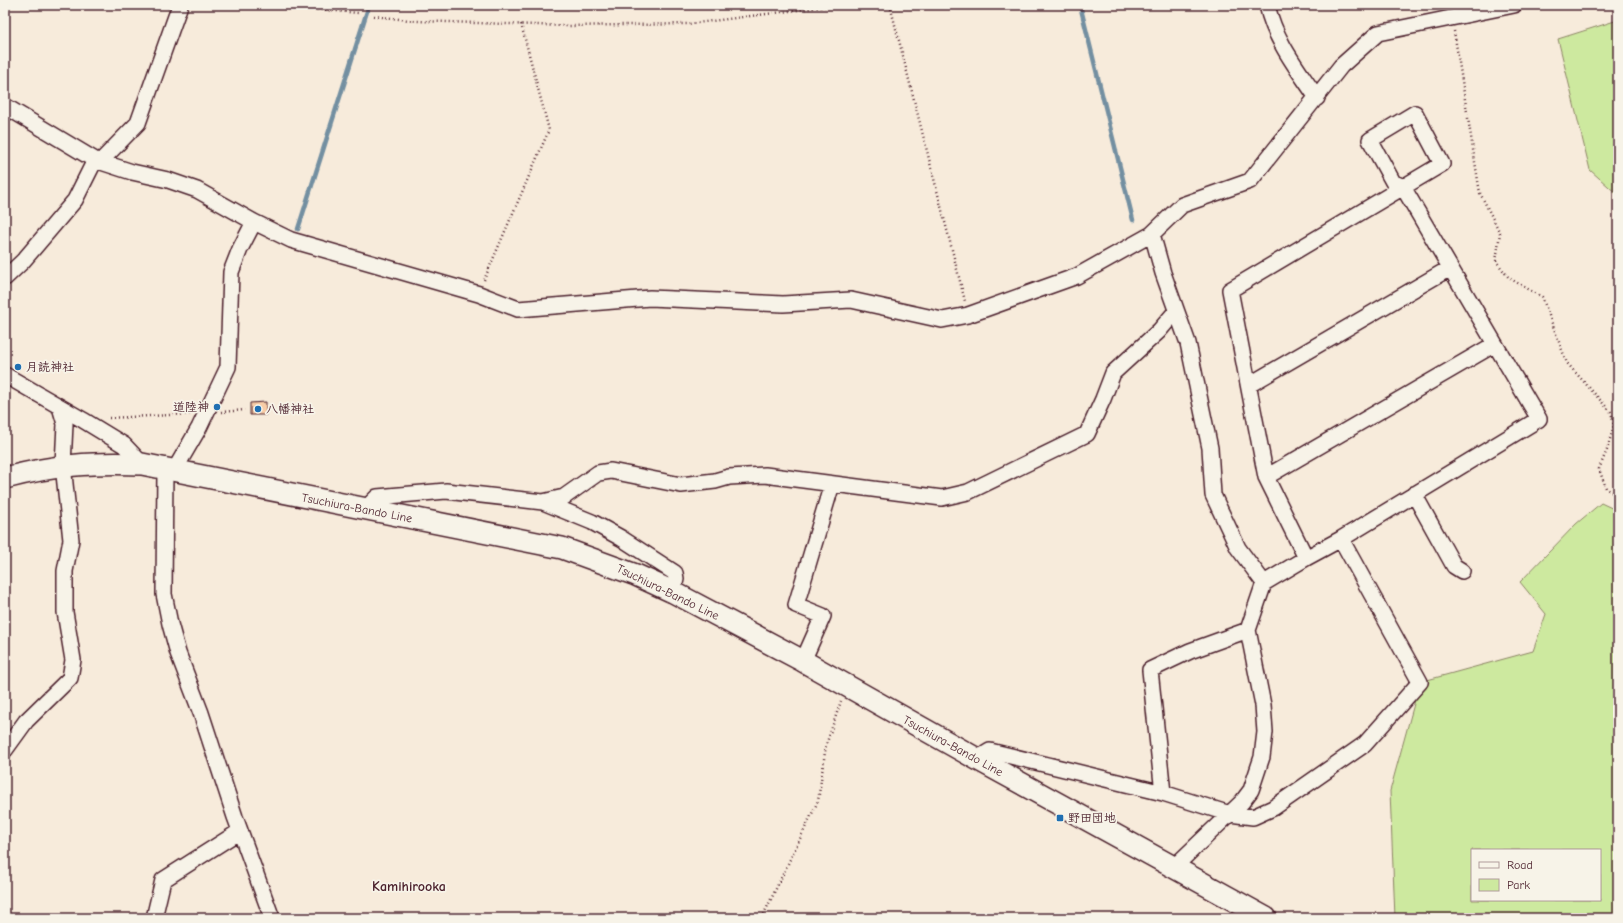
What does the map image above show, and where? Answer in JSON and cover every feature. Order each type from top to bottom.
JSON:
[{"type":"main road","name":"Tsuchiura-Bando Line","points":[[5,478],[63,465],[106,463],[142,464],[364,510],[507,536],[562,548],[604,562],[673,592],[803,661],[977,759],[1266,918]]},
{"type":"street","points":[[5,278],[24,262],[75,200],[98,160],[138,123],[180,5]]},
{"type":"street","points":[[1267,5],[1270,19],[1280,43],[1317,98]]},
{"type":"street","points":[[5,106],[98,160],[132,172],[168,180],[197,190],[254,222],[291,240],[479,294],[518,309],[650,298],[783,304],[851,300],[942,320],[968,315],[1077,276],[1152,234],[1182,206],[1250,181],[1317,98],[1340,66],[1378,33],[1514,5]]},
{"type":"street","points":[[1174,867],[1230,814],[1251,790],[1262,757],[1264,732],[1263,705],[1248,630],[1264,583],[1341,539],[1538,419],[1403,188],[1393,182],[1370,140],[1415,113],[1442,164],[1403,188],[1230,290],[1266,477],[1306,558]]},
{"type":"street","points":[[254,222],[240,249],[231,272],[228,367],[206,413],[170,470],[164,594],[178,653],[201,713],[240,831],[272,918]]},
{"type":"street","points":[[1152,234],[1163,273],[1188,343],[1210,448],[1213,495],[1238,548],[1264,583]]},
{"type":"street","points":[[1249,385],[1450,268]]},
{"type":"street","points":[[543,502],[564,496],[574,491],[587,479],[605,471],[612,471],[681,485],[748,475],[951,498],[968,492],[1087,434],[1103,399],[1112,374],[1159,331],[1176,310]]},
{"type":"street","points":[[1266,477],[1495,344]]},
{"type":"street","points":[[5,376],[124,445],[142,464]]},
{"type":"street","points":[[5,750],[26,721],[70,678],[72,660],[65,612],[65,571],[71,540],[63,465],[65,424],[60,407]]},
{"type":"street","points":[[803,661],[824,616],[796,605],[832,484]]},
{"type":"street","points":[[364,510],[376,497],[446,491],[543,502],[592,522],[621,538],[675,573],[676,579],[673,592]]},
{"type":"street","points":[[1414,494],[1454,566],[1462,571]]},
{"type":"street","points":[[977,759],[990,751],[1163,793],[1230,814],[1253,817],[1273,808],[1365,744],[1420,682],[1341,539]]},
{"type":"street","points":[[1163,793],[1150,670],[1190,651],[1248,630]]},
{"type":"street","points":[[154,918],[163,880],[240,831]]},
{"type":"path","points":[[265,5],[359,13]]},
{"type":"path","points":[[374,16],[417,21],[567,26],[689,24],[836,5]]},
{"type":"path","points":[[890,5],[968,315]]},
{"type":"path","points":[[1452,18],[1480,193],[1500,233],[1496,261],[1509,278],[1542,297],[1567,363],[1611,412],[1614,425],[1607,450],[1598,469],[1606,488],[1618,497]]},
{"type":"path","points":[[479,294],[550,130],[521,24]]},
{"type":"path","points":[[83,420],[244,410]]},
{"type":"path","points":[[762,918],[818,801],[826,745],[846,686]]},
{"type":"green space","points":[[1618,20],[1618,195],[1590,170],[1558,39]]},
{"type":"green space","points":[[1601,503],[1618,511],[1618,918],[1395,918],[1390,791],[1420,682],[1533,651],[1546,614],[1520,582],[1576,524]]},
{"type":"building","name":"八幡神社","points":[[266,402],[266,415],[250,415],[250,403]]},
{"type":"waterway","points":[[298,229],[369,5]]},
{"type":"waterway","points":[[1080,5],[1133,220]]},
{"type":"place","name":"月読神社","points":[[18,367]]},
{"type":"place","name":"道陸神","points":[[217,407]]},
{"type":"place","name":"八幡神社","points":[[258,409]]},
{"type":"place","name":"野田団地","points":[[1060,818]]},
{"type":"district","name":"Kamihirooka","points":[[409,886]]}]
